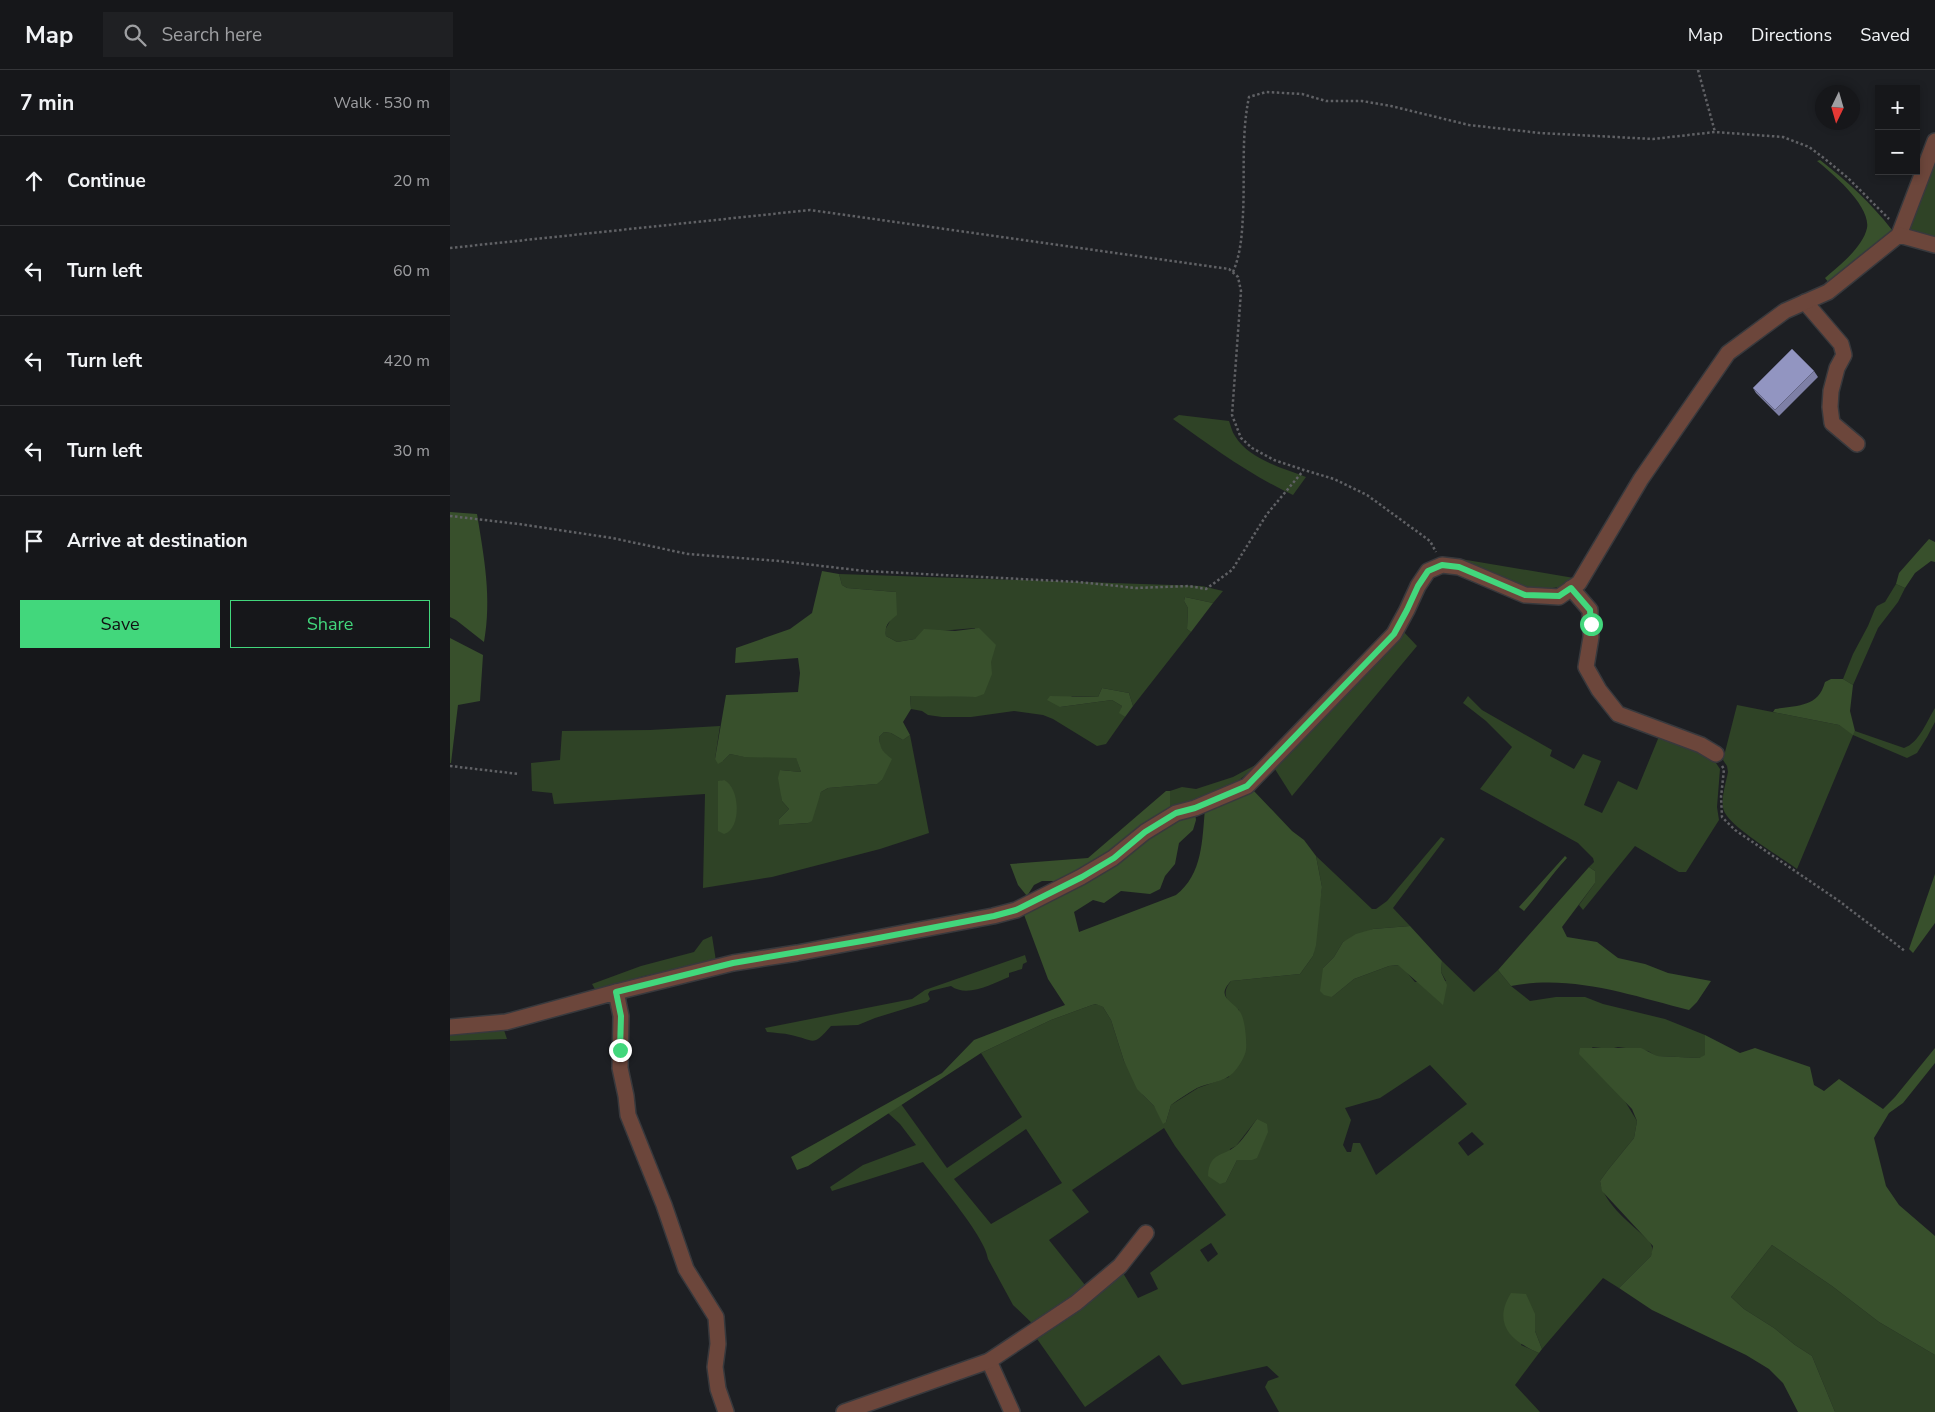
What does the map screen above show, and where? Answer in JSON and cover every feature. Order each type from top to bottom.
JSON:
[{"type":"street","points":[[450,1026],[506,1022],[733,963],[797,953],[994,916],[1016,910],[1082,877],[1114,858],[1145,832],[1176,813],[1195,808],[1247,786],[1394,634],[1418,586],[1428,571],[1442,565],[1459,567],[1525,595],[1559,596],[1578,583],[1641,479],[1728,353],[1785,311],[1828,292],[1899,235],[1935,142]]},
{"type":"street","points":[[1899,235],[1935,245]]},
{"type":"street","points":[[1805,302],[1841,344],[1844,355],[1837,368],[1831,391],[1830,407],[1832,422],[1857,444]]},
{"type":"street","points":[[1571,588],[1590,610],[1591,637],[1586,667],[1599,690],[1618,714],[1701,745],[1716,754]]},
{"type":"street","points":[[616,992],[621,1016],[620,1068],[628,1115],[664,1205],[686,1269],[716,1317],[718,1344],[715,1367],[718,1390],[726,1412]]},
{"type":"street","points":[[844,1412],[990,1361],[1076,1303],[1120,1266],[1146,1233]]},
{"type":"street","points":[[990,1361],[1012,1412]]},
{"type":"path","points":[[1698,70],[1715,132]]},
{"type":"path","points":[[1233,272],[1241,246],[1245,117],[1249,98],[1266,92],[1302,94],[1326,101],[1362,101],[1469,125],[1540,133],[1653,139],[1715,132],[1782,137],[1809,147],[1860,189],[1894,224],[1899,235]]},
{"type":"path","points":[[450,248],[810,210],[1229,269],[1238,277],[1241,290],[1232,415],[1234,425],[1241,438],[1252,448],[1274,460],[1334,478],[1367,495],[1430,541],[1442,565]]},
{"type":"path","points":[[450,516],[612,538],[688,554],[780,561],[865,571],[1079,582],[1136,588],[1189,586],[1206,590],[1232,570],[1267,514],[1304,470]]},
{"type":"path","points":[[1716,754],[1724,768],[1722,817],[1735,830],[1839,901],[1906,951]]},
{"type":"path","points":[[450,766],[520,774]]},
{"type":"green space","points":[[1935,155],[1935,240],[1907,231]]},
{"type":"green space","points":[[1820,160],[1858,193],[1892,230],[1829,283],[1825,278],[1850,256],[1861,242],[1867,228],[1867,219],[1857,200],[1832,173],[1817,161]]},
{"type":"green space","points":[[1179,415],[1229,421],[1232,431],[1241,444],[1257,457],[1306,477],[1293,495],[1246,470],[1173,419]]},
{"type":"green space","points":[[450,512],[477,514],[487,594],[484,642],[450,617]]},
{"type":"green space","points":[[1929,539],[1935,542],[1935,562],[1931,561],[1915,573],[1905,588],[1896,584],[1899,573]]},
{"type":"green space","points":[[1449,557],[1574,578],[1571,583],[1559,587],[1537,589],[1517,585],[1462,564]]},
{"type":"green space","points":[[822,571],[839,574],[842,585],[847,588],[896,592],[897,615],[888,624],[886,636],[897,642],[915,639],[924,629],[955,631],[979,628],[996,645],[991,662],[992,674],[984,694],[976,697],[910,696],[911,709],[903,722],[910,735],[903,740],[891,733],[884,732],[879,737],[882,750],[892,759],[882,780],[877,784],[828,788],[821,792],[812,821],[808,823],[779,825],[779,819],[789,809],[782,801],[778,778],[780,770],[801,772],[796,758],[744,757],[730,754],[718,764],[715,759],[726,695],[798,692],[800,673],[798,658],[735,663],[736,648],[790,629],[812,613]]},
{"type":"green space","points":[[839,574],[1202,586],[1223,591],[1213,603],[1185,597],[1184,601],[1188,608],[1187,629],[1191,632],[1133,706],[1129,693],[1102,688],[1098,697],[1072,696],[1060,707],[1112,700],[1122,706],[1120,713],[1125,717],[1106,744],[1097,746],[1053,719],[1043,715],[1014,711],[971,717],[942,717],[928,715],[922,711],[911,709],[910,695],[976,697],[975,628],[940,631],[915,639],[897,642],[886,636],[885,630],[890,621],[896,592],[847,588],[842,585]]},
{"type":"green space","points":[[1896,584],[1905,588],[1898,602],[1878,628],[1853,685],[1843,679],[1853,654],[1875,609],[1885,602]]},
{"type":"green space","points":[[1185,597],[1213,603],[1191,632],[1187,629],[1188,608],[1184,601]]},
{"type":"green space","points":[[1401,629],[1417,646],[1292,796],[1273,766]]},
{"type":"green space","points":[[450,638],[483,655],[480,701],[458,705],[451,763],[450,763]]},
{"type":"green space","points":[[1831,679],[1843,679],[1853,685],[1850,711],[1855,731],[1853,735],[1839,725],[1773,712],[1775,709],[1799,706],[1812,701],[1822,690],[1825,682]]},
{"type":"green space","points":[[1102,688],[1129,693],[1133,706],[1125,717],[1119,713],[1122,706],[1112,700],[1060,707],[1047,700],[1050,696],[1098,697]]},
{"type":"green space","points":[[1468,696],[1482,710],[1552,750],[1550,756],[1574,769],[1583,754],[1601,761],[1584,805],[1602,813],[1618,781],[1637,790],[1660,734],[1702,753],[1716,763],[1720,769],[1717,807],[1719,820],[1686,872],[1679,872],[1635,846],[1583,910],[1579,905],[1595,883],[1595,871],[1589,867],[1594,862],[1593,858],[1578,843],[1480,789],[1512,747],[1486,721],[1463,703]]},
{"type":"green space","points":[[1737,705],[1839,725],[1853,734],[1855,731],[1904,748],[1918,737],[1935,708],[1935,722],[1917,753],[1907,758],[1853,735],[1797,869],[1757,842],[1728,818],[1724,811],[1723,797],[1728,772],[1723,760]]},
{"type":"green space","points":[[720,726],[715,759],[723,761],[730,754],[745,757],[796,757],[801,772],[780,770],[782,801],[789,809],[779,819],[779,825],[808,823],[821,792],[828,788],[876,784],[882,780],[883,752],[879,737],[884,732],[891,733],[903,740],[910,735],[929,833],[880,849],[772,877],[703,888],[705,794],[554,804],[552,793],[532,791],[531,763],[560,760],[562,731],[650,730]],"holes":[[[724,780],[718,831],[718,782]]]},
{"type":"green space","points":[[1261,762],[1231,787],[1170,808],[1170,791],[1182,787],[1196,789],[1233,777]]},
{"type":"green space","points":[[724,780],[733,791],[737,808],[734,824],[730,831],[724,834],[718,831],[718,781]]},
{"type":"green space","points":[[1253,790],[1292,831],[1304,840],[1316,856],[1322,887],[1316,945],[1313,956],[1300,974],[1231,981],[1225,991],[1227,998],[1242,1015],[1246,1036],[1245,1053],[1233,1073],[1221,1080],[1197,1088],[1171,1105],[1166,1122],[1163,1124],[1154,1106],[1137,1089],[1124,1061],[1111,1020],[1103,1007],[1096,1004],[1051,1020],[981,1053],[808,1166],[797,1170],[791,1157],[942,1073],[974,1040],[1065,1005],[1048,979],[1023,912],[1151,833],[1195,812],[1196,820],[1193,830],[1179,843],[1175,864],[1165,876],[1160,889],[1150,894],[1121,891],[1104,903],[1093,900],[1074,912],[1079,932],[1176,895],[1185,887],[1200,856],[1205,809]]},
{"type":"green space","points":[[1166,791],[1170,791],[1170,808],[1097,861],[1059,881],[1042,881],[1034,885],[1027,896],[1018,885],[1010,864],[1088,858]]},
{"type":"green space","points":[[1441,837],[1445,839],[1393,908],[1410,926],[1373,929],[1343,942],[1334,957],[1323,968],[1332,997],[1354,979],[1389,966],[1399,965],[1415,982],[1446,981],[1441,972],[1442,961],[1474,992],[1498,970],[1511,986],[1530,1001],[1556,997],[1585,997],[1603,1004],[1665,1019],[1705,1035],[1705,1056],[1699,1058],[1656,1056],[1648,1051],[1618,1047],[1610,1049],[1592,1047],[1637,1121],[1634,1138],[1600,1181],[1607,1198],[1620,1214],[1649,1241],[1652,1252],[1651,1256],[1619,1288],[1603,1278],[1542,1349],[1535,1331],[1535,1314],[1521,1345],[1539,1353],[1515,1385],[1540,1412],[1279,1412],[1265,1387],[1268,1381],[1279,1377],[1267,1366],[1182,1385],[1159,1355],[1085,1407],[1035,1336],[1123,1273],[1138,1298],[1158,1289],[1150,1273],[1226,1215],[1164,1128],[1072,1190],[1089,1212],[1049,1240],[1089,1290],[1036,1327],[1013,1305],[971,1224],[923,1162],[832,1191],[830,1187],[863,1165],[916,1145],[900,1124],[888,1113],[901,1104],[947,1168],[1022,1117],[981,1053],[1051,1020],[1092,1005],[1097,1004],[1103,1007],[1111,1020],[1124,1061],[1143,1095],[1166,1122],[1171,1105],[1198,1088],[1229,1077],[1239,1010],[1226,998],[1226,990],[1231,981],[1300,974],[1313,956],[1322,887],[1316,856],[1372,909],[1376,909],[1387,901]],"holes":[[[1430,1065],[1467,1104],[1376,1175],[1360,1143],[1353,1143],[1351,1152],[1347,1152],[1343,1145],[1351,1120],[1345,1108],[1380,1098]],[[1257,1119],[1252,1160],[1237,1160],[1226,1182],[1230,1149],[1236,1146]],[[1026,1129],[1062,1183],[991,1224],[954,1179]],[[1472,1132],[1484,1144],[1468,1156],[1458,1143]],[[1211,1243],[1218,1254],[1208,1262],[1200,1250]]]},
{"type":"green space","points":[[1565,856],[1567,858],[1524,911],[1519,907]]},
{"type":"green space","points":[[1589,867],[1595,871],[1595,883],[1562,927],[1567,937],[1597,942],[1618,958],[1645,964],[1668,973],[1711,981],[1697,1002],[1689,1010],[1579,984],[1534,983],[1511,986],[1498,970]]},
{"type":"green space","points":[[1935,874],[1935,923],[1913,953],[1909,949]]},
{"type":"green space","points":[[1410,926],[1442,961],[1441,972],[1447,985],[1443,1005],[1398,965],[1389,966],[1354,979],[1332,997],[1324,995],[1320,991],[1323,968],[1334,957],[1343,942],[1356,934],[1373,929]]},
{"type":"green space","points":[[712,936],[716,961],[644,976],[596,991],[592,984],[641,966],[694,952],[703,940]]},
{"type":"green space","points":[[1025,955],[1027,962],[1023,964],[1022,969],[1009,973],[1009,977],[995,983],[980,989],[964,991],[951,986],[930,991],[928,994],[930,999],[927,1002],[858,1025],[831,1026],[813,1041],[788,1034],[767,1032],[765,1028],[912,999],[925,990]]},
{"type":"green space","points":[[503,1027],[507,1039],[450,1041],[450,1030]]},
{"type":"green space","points":[[1705,1035],[1740,1053],[1755,1048],[1810,1067],[1814,1085],[1824,1091],[1839,1079],[1883,1109],[1935,1048],[1935,1063],[1903,1103],[1889,1113],[1874,1138],[1886,1186],[1899,1205],[1935,1236],[1935,1355],[1879,1322],[1832,1286],[1772,1245],[1731,1297],[1744,1309],[1812,1356],[1835,1412],[1798,1412],[1783,1383],[1769,1369],[1746,1355],[1652,1310],[1619,1288],[1651,1256],[1653,1246],[1602,1191],[1600,1181],[1634,1138],[1637,1121],[1632,1109],[1579,1054],[1580,1048],[1641,1048],[1657,1056],[1699,1058],[1705,1055]]},
{"type":"green space","points":[[1257,1119],[1267,1124],[1268,1132],[1257,1158],[1237,1160],[1226,1182],[1220,1184],[1208,1176],[1211,1162],[1238,1144]]},
{"type":"green space","points":[[1772,1245],[1832,1286],[1879,1322],[1935,1355],[1935,1412],[1835,1412],[1812,1356],[1744,1309],[1731,1297]]},
{"type":"green space","points":[[1511,1293],[1526,1294],[1535,1314],[1535,1331],[1542,1349],[1539,1353],[1520,1343],[1507,1330],[1503,1314]]},
{"type":"building","points":[[1792,349],[1814,371],[1775,410],[1753,388]]},
{"type":"route","points":[[620,1050],[621,1016],[616,992],[733,963],[868,940],[994,916],[1016,910],[1082,877],[1114,858],[1145,832],[1176,813],[1195,808],[1247,786],[1394,634],[1418,586],[1428,571],[1442,565],[1459,567],[1525,595],[1559,596],[1571,588],[1590,610],[1591,624]]}]
